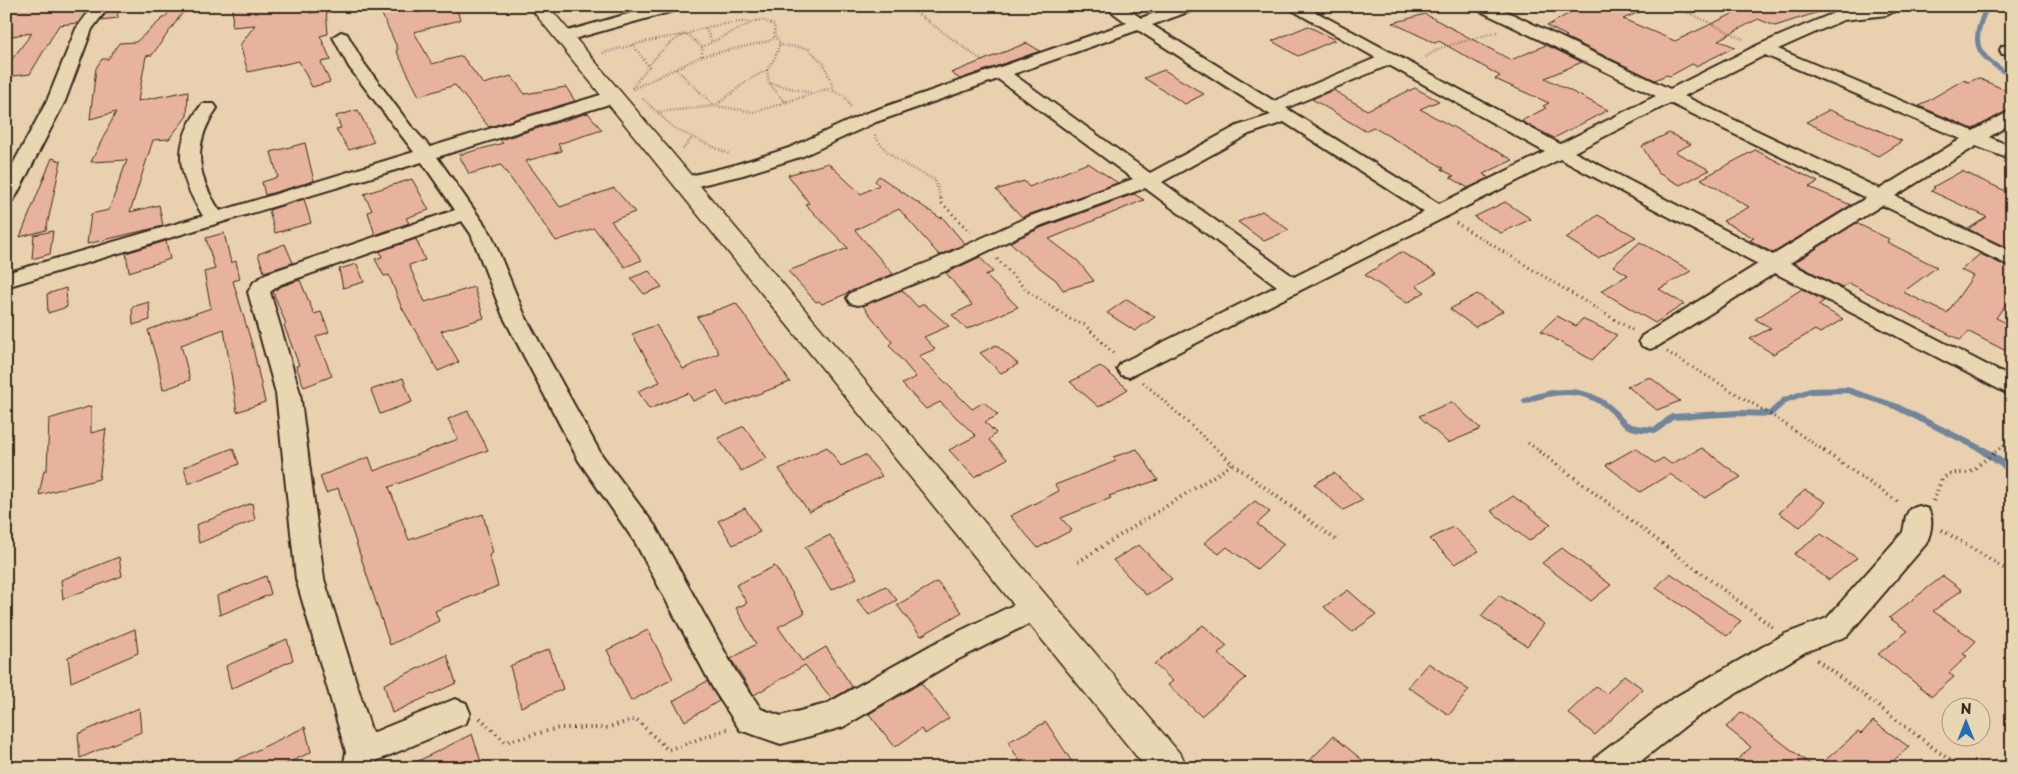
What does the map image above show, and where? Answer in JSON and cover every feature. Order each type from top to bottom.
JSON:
[{"type":"street","points":[[6,196],[56,101],[84,29],[101,6]]},
{"type":"street","points":[[538,6],[563,37],[621,94],[684,183],[1169,768]]},
{"type":"street","points":[[563,37],[674,6]]},
{"type":"street","points":[[1112,6],[1439,213]]},
{"type":"street","points":[[684,183],[736,171],[796,152],[870,118],[1190,6]]},
{"type":"street","points":[[1293,6],[1560,152],[2012,388]]},
{"type":"street","points":[[1482,6],[1669,98],[2012,260]]},
{"type":"street","points":[[1129,369],[1764,49],[1840,16],[1887,10],[1895,6]]},
{"type":"street","points":[[341,37],[355,63],[404,129],[426,154],[481,234],[514,316],[592,461],[645,534],[724,681],[751,720],[781,730],[832,717],[943,653],[1034,606]]},
{"type":"street","points":[[1764,49],[2012,154]]},
{"type":"street","points":[[858,298],[984,246],[1035,221],[1164,175],[1243,130],[1279,112],[1395,62]]},
{"type":"street","points":[[999,72],[1293,287]]},
{"type":"street","points":[[6,280],[215,219],[621,94]]},
{"type":"street","points":[[208,108],[201,115],[190,149],[195,185],[215,219]]},
{"type":"street","points":[[1650,342],[2012,115]]},
{"type":"street","points":[[455,713],[360,760],[310,579],[288,392],[259,292],[262,287],[273,279],[466,213]]},
{"type":"street","points":[[1607,768],[1683,708],[1795,643],[1837,627],[1916,536],[1919,516]]},
{"type":"path","points":[[907,6],[999,72]]},
{"type":"path","points":[[1675,6],[1764,49]]},
{"type":"path","points":[[603,48],[599,54],[727,24],[763,20],[774,25],[775,37],[780,42],[776,56],[767,70],[747,81],[715,106]]},
{"type":"path","points":[[702,47],[755,21]]},
{"type":"path","points":[[1395,62],[1427,57],[1440,48],[1521,25]]},
{"type":"path","points":[[706,29],[712,42]]},
{"type":"path","points":[[687,34],[702,47],[702,56]]},
{"type":"path","points":[[621,94],[649,67],[667,45],[687,34]]},
{"type":"path","points":[[621,94],[702,56],[768,41],[775,37]]},
{"type":"path","points":[[633,45],[649,67]]},
{"type":"path","points":[[779,45],[808,48],[824,64],[834,91]]},
{"type":"path","points":[[676,69],[715,106]]},
{"type":"path","points":[[767,70],[769,83],[784,100],[790,101]]},
{"type":"path","points":[[769,83],[812,93]]},
{"type":"path","points":[[658,112],[715,106],[755,112],[827,88],[844,95],[856,116],[870,118],[876,140],[900,162],[935,180],[942,203],[1026,290],[1070,319],[1085,325],[1129,369],[1233,464],[1336,540]]},
{"type":"path","points":[[621,94],[653,106],[669,124],[702,144],[734,156],[769,161]]},
{"type":"path","points":[[1439,213],[1770,414],[1919,516],[2012,573]]},
{"type":"path","points":[[1919,516],[1933,500],[1942,479],[1951,473],[1968,473],[2012,440]]},
{"type":"path","points":[[1528,443],[1960,768]]},
{"type":"path","points":[[1078,562],[1233,464]]},
{"type":"path","points":[[455,713],[478,716],[504,742],[559,728],[606,728],[636,719],[668,750],[751,720]]},
{"type":"building","points":[[27,6],[90,6],[78,23],[59,25],[30,74],[6,77],[6,67],[32,33],[6,37],[6,9]]},
{"type":"building","points":[[111,6],[117,6],[118,18],[101,20]]},
{"type":"building","points":[[177,6],[186,8],[152,55],[146,56],[138,101],[188,91],[187,116],[169,139],[153,140],[130,212],[159,205],[163,226],[87,244],[91,214],[109,210],[127,160],[91,162],[116,112],[90,119],[96,68],[102,59],[108,59],[119,43],[136,42]]},
{"type":"building","points":[[233,6],[309,6],[310,13],[326,10],[328,34],[320,36],[331,60],[321,62],[330,82],[312,87],[299,61],[248,72],[240,45],[255,25],[232,27]]},
{"type":"building","points":[[378,6],[396,6],[399,9],[414,6],[417,13],[456,6],[460,20],[414,32],[432,64],[462,56],[483,84],[511,76],[525,94],[566,87],[575,101],[489,127],[455,85],[419,96],[396,50],[398,49]]},
{"type":"building","points":[[1582,6],[1653,6],[1623,19],[1675,41],[1739,11],[1728,6],[1825,6],[1825,10],[1775,26],[1758,19],[1718,40],[1735,47],[1696,66],[1692,64],[1670,76],[1666,75],[1655,80],[1565,37],[1567,36],[1547,26]]},
{"type":"building","points":[[1425,14],[1511,60],[1546,45],[1582,62],[1545,78],[1608,110],[1554,138],[1521,121],[1546,108],[1543,106],[1549,103],[1495,79],[1500,76],[1439,41],[1435,43],[1393,23]]},
{"type":"building","points":[[1308,26],[1335,40],[1298,56],[1272,41]]},
{"type":"building","points":[[1027,43],[1040,51],[960,79],[951,73]]},
{"type":"building","points":[[1164,70],[1204,94],[1185,104],[1144,78]]},
{"type":"building","points":[[1978,78],[2012,93],[2012,108],[1973,129],[1919,106],[1963,80],[1969,82]]},
{"type":"building","points":[[1415,88],[1439,101],[1420,109],[1513,160],[1483,174],[1489,178],[1468,188],[1450,177],[1454,176],[1441,169],[1444,168],[1373,127],[1365,131],[1312,99],[1333,90],[1367,110]]},
{"type":"building","points":[[358,110],[374,142],[349,150],[336,129],[341,128],[336,116]]},
{"type":"building","points":[[1829,110],[1902,141],[1878,156],[1806,122]]},
{"type":"building","points":[[588,113],[602,130],[558,144],[562,151],[526,161],[560,207],[614,188],[635,212],[611,221],[642,260],[625,267],[594,228],[556,241],[501,165],[469,174],[459,155],[503,143],[500,140]]},
{"type":"building","points":[[1669,133],[1691,144],[1675,152],[1710,170],[1680,185],[1658,173],[1642,146]]},
{"type":"building","points":[[305,143],[314,181],[265,195],[262,182],[278,177],[271,152]]},
{"type":"building","points":[[1755,150],[1818,182],[1809,187],[1851,205],[1773,253],[1750,240],[1754,238],[1723,221],[1749,207],[1701,179]]},
{"type":"building","points":[[52,158],[61,161],[46,230],[20,237]]},
{"type":"building","points":[[828,163],[861,194],[879,185],[875,181],[879,176],[940,218],[942,217],[965,244],[939,255],[899,209],[855,230],[893,274],[822,304],[819,301],[816,302],[788,271],[848,248],[805,204],[809,203],[788,175]]},
{"type":"building","points":[[1088,163],[1118,183],[1022,217],[996,190],[1024,181],[1029,187]]},
{"type":"building","points":[[1962,171],[2012,194],[2012,250],[1968,229],[1987,217],[1931,191],[1935,188],[1933,187]]},
{"type":"building","points":[[412,179],[429,210],[406,218],[409,223],[375,235],[368,212],[372,210],[364,194]]},
{"type":"building","points":[[1134,194],[1144,200],[1049,239],[1078,261],[1094,281],[1063,290],[1056,280],[1028,259],[1010,242],[1043,227]]},
{"type":"building","points":[[304,199],[311,223],[275,233],[269,210]]},
{"type":"building","points":[[1505,202],[1531,219],[1501,233],[1474,217]]},
{"type":"building","points":[[1262,211],[1289,230],[1264,241],[1238,222]]},
{"type":"building","points":[[1598,215],[1636,237],[1598,258],[1566,238]]},
{"type":"building","points":[[1856,223],[1889,239],[1887,242],[1937,267],[1903,292],[1947,313],[1973,276],[1961,270],[1980,254],[2012,269],[2012,295],[1996,318],[2012,326],[2012,354],[1969,332],[1960,340],[1849,283],[1842,288],[1794,263]]},
{"type":"building","points":[[53,231],[50,254],[32,259],[34,235]]},
{"type":"building","points":[[224,233],[231,263],[236,261],[240,279],[233,281],[253,348],[265,402],[237,412],[224,329],[181,345],[190,380],[163,390],[148,330],[211,308],[204,272],[215,269],[206,238]]},
{"type":"building","points":[[416,239],[425,260],[409,265],[425,302],[474,287],[484,318],[441,331],[459,362],[438,371],[401,306],[389,275],[384,276],[375,259],[382,257],[380,251]]},
{"type":"building","points":[[166,241],[170,259],[129,272],[126,253]]},
{"type":"building","points":[[1640,242],[1691,271],[1659,289],[1684,304],[1655,323],[1601,291],[1628,275],[1613,266]]},
{"type":"building","points":[[285,244],[293,263],[264,272],[258,254]]},
{"type":"building","points":[[1401,252],[1437,273],[1416,286],[1425,292],[1407,303],[1365,275]]},
{"type":"building","points":[[980,257],[993,272],[985,275],[1018,307],[967,329],[952,315],[972,305],[946,273]]},
{"type":"building","points":[[357,264],[364,282],[343,288],[339,269]]},
{"type":"building","points":[[649,271],[662,287],[644,294],[631,278]]},
{"type":"building","points":[[300,280],[314,314],[321,312],[329,332],[316,337],[332,376],[304,387],[296,366],[299,365],[284,325],[286,324],[273,292],[282,286]]},
{"type":"building","points":[[66,288],[67,307],[48,313],[47,294]]},
{"type":"building","points":[[1802,289],[1824,301],[1818,305],[1843,319],[1820,333],[1815,330],[1773,354],[1750,339],[1771,328],[1755,319]]},
{"type":"building","points":[[902,290],[918,307],[924,304],[949,326],[924,337],[935,349],[919,356],[972,409],[984,402],[998,415],[985,422],[996,433],[989,440],[1007,459],[974,477],[949,450],[976,436],[940,402],[926,409],[902,384],[916,377],[889,345],[892,342],[863,306]]},
{"type":"building","points":[[1477,294],[1503,311],[1475,327],[1450,309]]},
{"type":"building","points":[[1127,299],[1155,317],[1135,331],[1107,313]]},
{"type":"building","points":[[149,302],[150,320],[133,325],[132,307]]},
{"type":"building","points":[[736,303],[790,382],[726,406],[717,391],[693,401],[688,393],[649,409],[638,391],[660,382],[632,334],[656,325],[683,369],[719,353],[697,317]]},
{"type":"building","points":[[1557,316],[1576,326],[1582,319],[1617,335],[1592,360],[1541,331]]},
{"type":"building","points":[[996,345],[1018,364],[1001,373],[980,353]]},
{"type":"building","points":[[1100,366],[1128,389],[1099,407],[1070,382]]},
{"type":"building","points":[[1650,377],[1680,401],[1657,410],[1627,386]]},
{"type":"building","points":[[403,378],[412,402],[380,414],[371,390]]},
{"type":"building","points":[[1452,402],[1481,429],[1448,443],[1419,416]]},
{"type":"building","points":[[91,406],[91,433],[106,429],[99,479],[39,495],[44,470],[47,470],[49,419]]},
{"type":"building","points":[[468,411],[488,450],[389,487],[409,540],[483,514],[493,553],[489,555],[498,586],[435,611],[439,621],[390,645],[338,488],[326,493],[320,476],[369,457],[374,471],[458,439],[448,419]]},
{"type":"building","points":[[744,426],[767,458],[741,471],[718,438]]},
{"type":"building","points":[[827,447],[841,466],[865,455],[882,476],[809,512],[779,469]]},
{"type":"building","points":[[233,448],[239,464],[188,484],[184,467]]},
{"type":"building","points":[[1636,448],[1655,463],[1663,458],[1671,464],[1702,448],[1741,477],[1705,498],[1670,474],[1640,492],[1606,465]]},
{"type":"building","points":[[1137,449],[1158,480],[1109,496],[1111,498],[1061,518],[1072,530],[1038,548],[1010,516],[1059,491],[1055,485],[1116,461],[1113,457]]},
{"type":"building","points":[[1334,473],[1363,500],[1343,510],[1314,484]]},
{"type":"building","points":[[1805,490],[1826,502],[1800,527],[1779,513]]},
{"type":"building","points":[[1513,496],[1551,524],[1529,541],[1491,511]]},
{"type":"building","points":[[1255,501],[1270,512],[1257,524],[1284,544],[1257,569],[1227,547],[1219,554],[1204,543]]},
{"type":"building","points":[[252,503],[255,520],[199,543],[196,525]]},
{"type":"building","points":[[745,508],[760,532],[733,545],[718,521]]},
{"type":"building","points":[[1453,527],[1479,551],[1455,564],[1430,539]]},
{"type":"building","points":[[1821,534],[1857,558],[1829,580],[1794,554]]},
{"type":"building","points":[[830,535],[857,578],[831,590],[805,547]]},
{"type":"building","points":[[1139,545],[1172,579],[1146,595],[1113,560]]},
{"type":"building","points":[[1562,548],[1611,585],[1591,601],[1542,563]]},
{"type":"building","points":[[119,557],[122,576],[63,599],[61,580]]},
{"type":"building","points":[[775,566],[805,613],[778,627],[802,661],[826,647],[852,687],[832,699],[805,665],[754,695],[731,659],[756,644],[736,608],[747,603],[736,585]]},
{"type":"building","points":[[1670,573],[1741,621],[1727,636],[1656,588]]},
{"type":"building","points":[[266,576],[271,594],[220,615],[217,596]]},
{"type":"building","points":[[1943,576],[1962,590],[1933,611],[1976,641],[1963,654],[1967,656],[1949,673],[1954,677],[1932,696],[1878,654],[1908,631],[1889,618]]},
{"type":"building","points":[[937,582],[962,612],[921,636],[897,605]]},
{"type":"building","points":[[886,586],[897,600],[869,615],[857,600]]},
{"type":"building","points":[[1348,590],[1376,615],[1352,632],[1324,607]]},
{"type":"building","points":[[1499,595],[1544,624],[1527,646],[1481,616]]},
{"type":"building","points":[[1203,625],[1227,646],[1218,654],[1246,678],[1201,716],[1168,685],[1173,681],[1154,664]]},
{"type":"building","points":[[135,629],[138,653],[71,682],[68,657]]},
{"type":"building","points":[[648,630],[673,679],[631,701],[607,650]]},
{"type":"building","points":[[287,639],[293,660],[231,689],[226,666]]},
{"type":"building","points":[[549,649],[563,689],[521,707],[510,666]]},
{"type":"building","points":[[447,655],[456,683],[392,713],[384,684]]},
{"type":"building","points":[[1428,663],[1469,690],[1449,715],[1408,687]]},
{"type":"building","points":[[1624,675],[1643,689],[1595,735],[1568,713],[1596,686],[1606,694]]},
{"type":"building","points":[[707,681],[719,701],[685,721],[673,701]]},
{"type":"building","points":[[921,683],[949,718],[925,734],[921,729],[895,747],[869,714]]},
{"type":"building","points":[[139,708],[141,732],[80,758],[78,734]]},
{"type":"building","points":[[1742,712],[1815,768],[1729,768],[1751,747],[1726,727]]},
{"type":"building","points":[[1873,721],[1909,747],[1885,768],[1816,768],[1858,732],[1861,734]]},
{"type":"building","points":[[1046,722],[1076,768],[1024,768],[1008,742]]},
{"type":"building","points":[[305,727],[311,752],[278,768],[220,768]]},
{"type":"building","points":[[472,734],[483,768],[404,768]]},
{"type":"building","points":[[1333,736],[1372,768],[1303,768]]},
{"type":"waterway","points":[[1987,6],[1978,31],[1979,48],[1990,62],[2012,77]]},
{"type":"waterway","points":[[1525,401],[1548,394],[1570,392],[1581,394],[1592,397],[1602,403],[1612,410],[1626,425],[1656,430],[1672,417],[1740,413],[1770,414],[1785,400],[1810,391],[1847,390],[1895,406],[1987,452]]},
{"type":"waterway","points":[[1984,451],[2012,470]]}]
